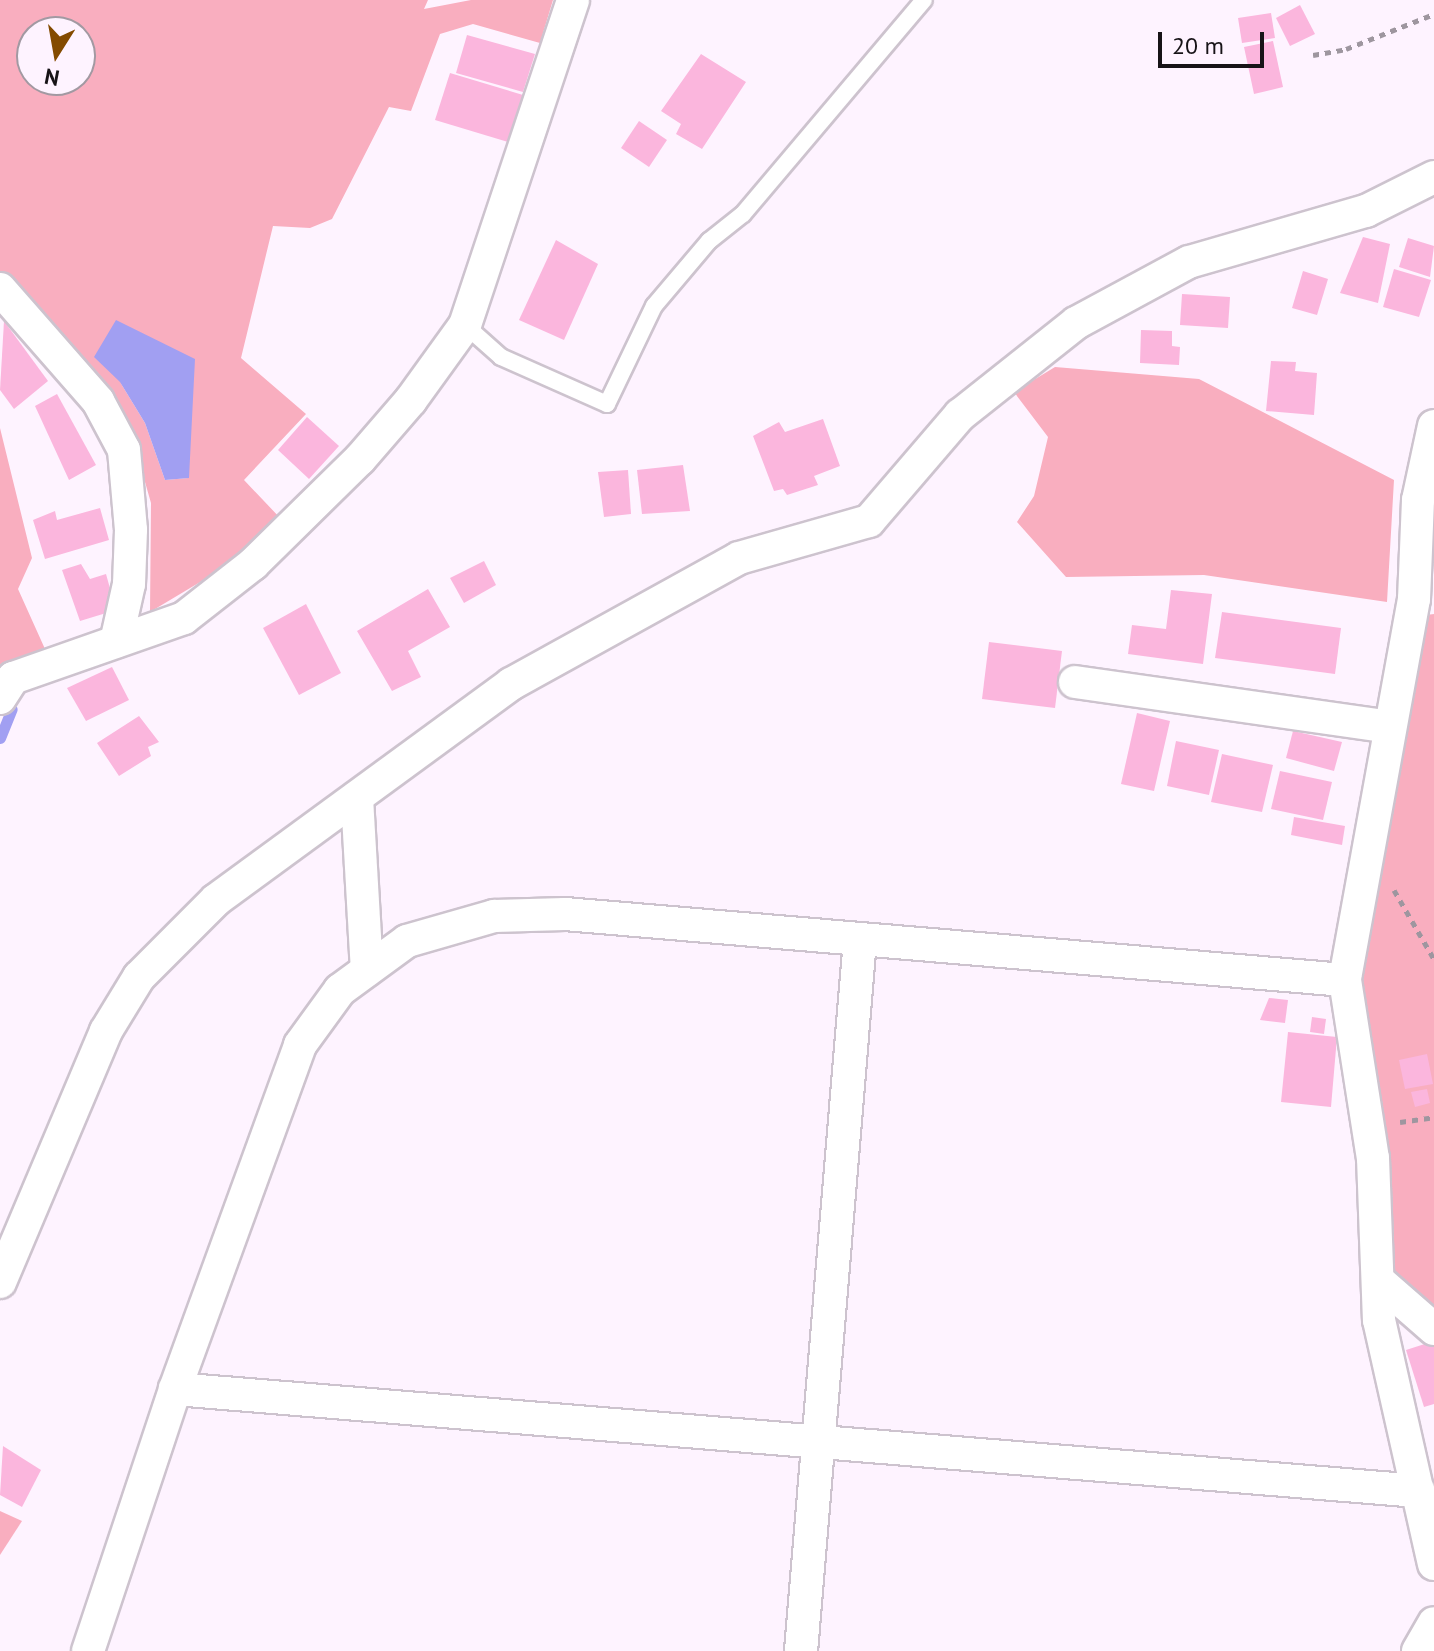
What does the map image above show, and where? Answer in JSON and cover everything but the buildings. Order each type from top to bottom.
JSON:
[{"type":"street","points":[[0,698],[13,678],[184,618],[253,564],[360,459],[465,325],[573,0]]},
{"type":"street","points":[[0,1282],[106,1031],[139,977],[216,900],[511,684],[739,558],[869,521],[960,415],[1076,323],[1189,262],[1366,211],[1434,177]]},
{"type":"street","points":[[0,289],[98,401],[124,450],[131,530],[129,584],[116,642]]},
{"type":"street","points":[[1434,426],[1418,500],[1414,599],[1345,980],[1373,1158],[1379,1320],[1434,1564]]},
{"type":"street","points":[[1075,682],[1390,727]]},
{"type":"street","points":[[357,798],[367,970]]},
{"type":"street","points":[[88,1651],[175,1389],[300,1045],[340,990],[407,941],[494,916],[565,914],[1345,980]]},
{"type":"street","points":[[801,1651],[860,939]]},
{"type":"street","points":[[1379,1281],[1434,1329]]},
{"type":"street","points":[[175,1389],[1419,1491]]},
{"type":"street","points":[[1418,1651],[1434,1623]]},
{"type":"lane","points":[[465,325],[501,357],[607,404],[654,306],[709,241],[743,214],[924,0]]},
{"type":"path","points":[[1313,55],[1346,49],[1434,14]]},
{"type":"path","points":[[1389,882],[1434,959]]},
{"type":"path","points":[[1386,1126],[1434,1117]]},
{"type":"shaded area","points":[[0,0],[428,0],[424,9],[471,0],[553,0],[540,43],[473,24],[440,34],[411,111],[389,107],[332,219],[310,228],[273,226],[241,358],[306,414],[244,480],[282,520],[227,566],[150,612],[151,503],[131,433],[99,374],[0,271]],"holes":[[[120,382],[189,478],[165,480],[145,423]]]},
{"type":"shaded area","points":[[116,320],[195,359],[189,478],[165,480],[145,423],[120,382],[94,357]]},
{"type":"shaded area","points":[[1055,367],[1199,379],[1394,480],[1387,602],[1204,575],[1066,577],[1017,522],[1034,496],[1048,437],[1014,392]]},
{"type":"shaded area","points":[[0,428],[32,558],[18,589],[45,649],[0,715]]},
{"type":"shaded area","points":[[1434,614],[1434,1315],[1394,1279],[1360,988],[1396,739],[1426,615]]},
{"type":"shaded area","points":[[0,1511],[22,1521],[0,1555]]},
{"type":"waterway","points":[[0,738],[12,709]]}]
